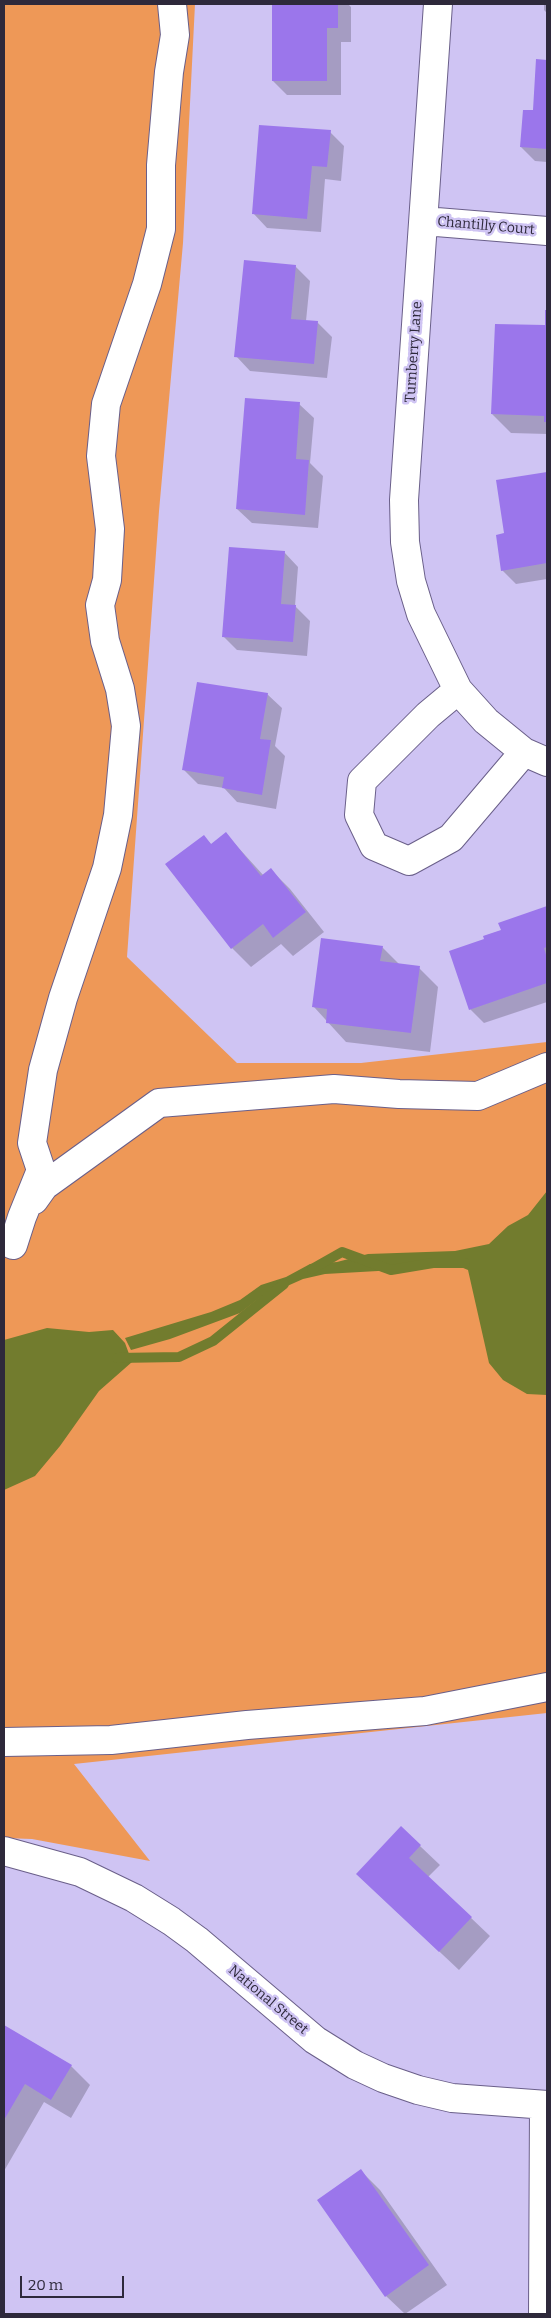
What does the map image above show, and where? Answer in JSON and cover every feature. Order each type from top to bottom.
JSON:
[{"type":"street","points":[[4,1240],[14,1245],[13,1226],[42,1170],[32,1143],[43,1070],[63,998],[107,868],[118,815],[126,726],[120,689],[105,641],[100,606],[107,580],[110,529],[101,456],[106,404],[147,284],[161,229],[161,165],[168,72],[175,35],[172,4]]},
{"type":"street","name":"Turnberry Lane","points":[[438,4],[404,500],[405,542],[411,581],[421,614],[458,690],[486,721],[536,757]]},
{"type":"street","name":"Chantilly Court","points":[[424,221],[547,231]]},
{"type":"street","points":[[458,690],[428,715],[362,781],[358,815],[374,846],[409,861],[451,838],[536,757]]},
{"type":"street","points":[[13,1226],[44,1186],[160,1103],[334,1089],[399,1094],[478,1096],[547,1067]]},
{"type":"street","points":[[4,1742],[111,1740],[247,1725],[425,1711],[547,1687]]},
{"type":"street","name":"National Street","points":[[4,1851],[80,1872],[128,1895],[190,1935],[315,2040],[355,2065],[383,2078],[418,2090],[452,2098],[546,2105]]},
{"type":"street","points":[[543,2314],[546,2105]]},
{"type":"shaded area","points":[[4,4],[195,4],[183,243],[159,511],[127,957],[237,1063],[361,1063],[547,1042],[547,1713],[74,1764],[150,1861],[32,1839],[4,1838]]},
{"type":"shaded area","points":[[547,1191],[547,1395],[527,1394],[503,1380],[489,1363],[468,1270],[444,1260],[419,1262],[378,1271],[325,1274],[303,1279],[258,1299],[240,1313],[170,1339],[131,1350],[125,1338],[211,1312],[240,1300],[261,1285],[286,1277],[310,1264],[337,1262],[368,1254],[455,1251],[489,1244],[508,1226],[528,1215]]},
{"type":"shaded area","points":[[47,1328],[89,1332],[113,1330],[125,1343],[132,1362],[99,1391],[60,1446],[35,1476],[4,1490],[4,1340]]},
{"type":"building","points":[[272,4],[338,4],[338,28],[327,28],[327,81],[272,81]]},
{"type":"building","points":[[536,59],[547,60],[547,149],[520,147],[523,110],[533,110]]},
{"type":"building","points":[[259,125],[331,130],[327,167],[312,166],[307,219],[252,214]]},
{"type":"building","points":[[244,260],[296,265],[291,319],[318,321],[314,364],[234,357]]},
{"type":"building","points":[[545,310],[547,310],[547,422],[544,422],[544,416],[491,414],[495,324],[545,325]]},
{"type":"building","points":[[245,398],[300,402],[296,459],[309,460],[305,515],[236,509]]},
{"type":"building","points":[[547,472],[547,563],[501,571],[496,535],[504,533],[496,480]]},
{"type":"building","points":[[229,547],[285,551],[281,604],[296,605],[293,642],[222,637]]},
{"type":"building","points":[[197,682],[268,693],[260,739],[271,740],[262,795],[222,788],[224,777],[182,770]]},
{"type":"building","points":[[226,832],[261,876],[271,868],[306,912],[273,938],[263,924],[231,949],[165,864],[204,835],[211,844]]},
{"type":"building","points":[[547,906],[547,947],[544,948],[547,958],[547,983],[469,1010],[449,951],[484,939],[483,936],[501,930],[498,923]]},
{"type":"building","points":[[321,938],[383,946],[380,961],[420,966],[411,1033],[326,1023],[327,1009],[312,1007]]},
{"type":"building","points":[[401,1826],[421,1845],[409,1858],[472,1917],[439,1952],[356,1874]]},
{"type":"building","points":[[4,2025],[72,2065],[51,2100],[25,2084],[4,2120]]},
{"type":"building","points":[[361,2169],[429,2265],[385,2297],[317,2200]]},
{"type":"waterway","points":[[312,1269],[342,1252],[391,1270],[433,1263],[465,1263]]},
{"type":"waterway","points":[[117,1358],[179,1357],[213,1341],[284,1284]]}]
